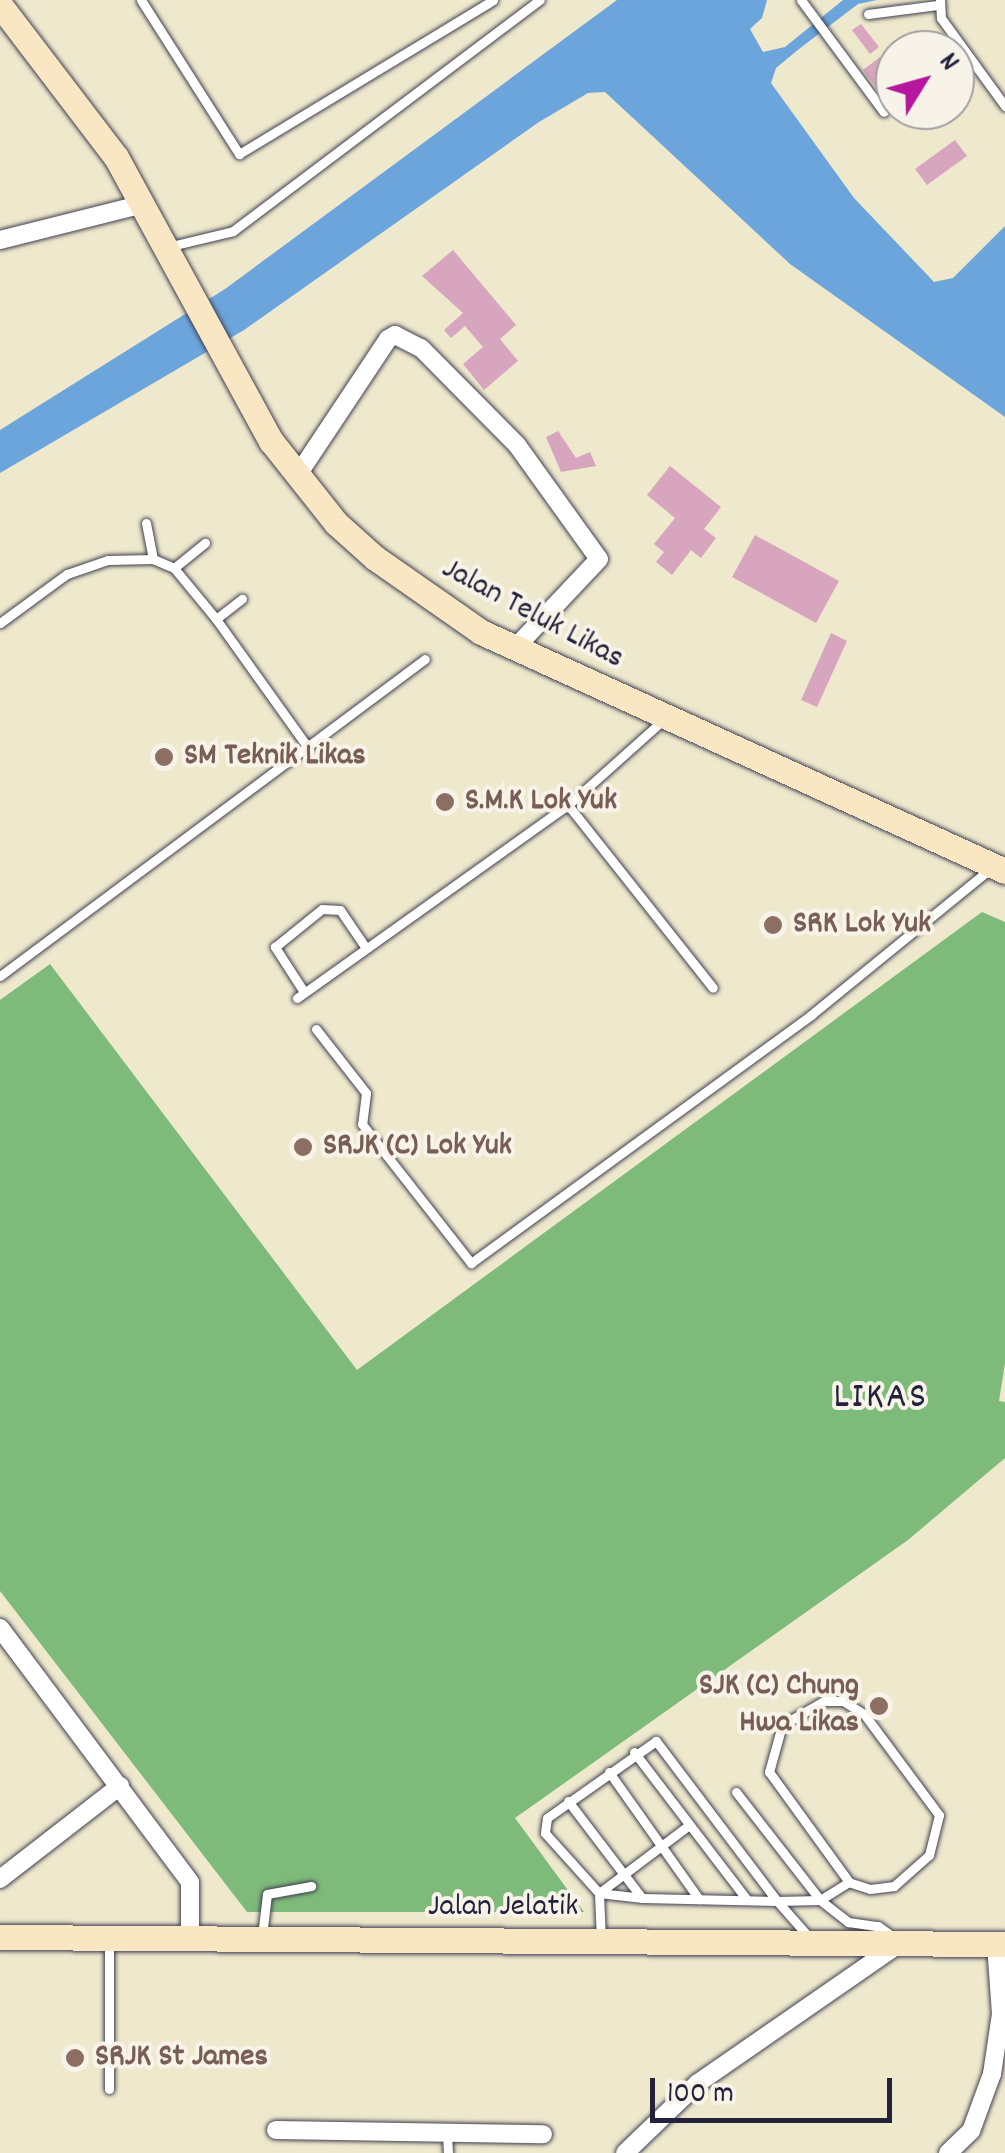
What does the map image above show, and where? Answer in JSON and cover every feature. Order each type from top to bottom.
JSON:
[{"type":"street","name":"Jalan Teluk Likas","points":[[0,6],[77,102],[142,204],[217,349],[297,476],[336,523],[404,582],[515,648],[999,869]]},
{"type":"street","points":[[0,240],[142,204]]},
{"type":"street","points":[[297,476],[388,339],[395,334],[420,348],[517,445],[599,560],[515,648]]},
{"type":"street","points":[[0,1628],[190,1882],[190,1938]]},
{"type":"street","points":[[0,1879],[120,1786]]},
{"type":"street","name":"Jalan Jelatik","points":[[0,1937],[1000,1944]]},
{"type":"street","points":[[625,2153],[698,2083],[901,1943]]},
{"type":"street","points":[[948,2153],[971,2130],[992,2074],[1001,2014],[1000,1944]]},
{"type":"street","points":[[276,2130],[361,2144],[448,2143],[543,2134]]},
{"type":"lane","points":[[141,0],[239,154],[494,0]]},
{"type":"lane","points":[[166,247],[232,231],[540,0]]},
{"type":"lane","points":[[801,0],[875,100]]},
{"type":"lane","points":[[868,14],[938,2],[1005,106]]},
{"type":"lane","points":[[146,523],[153,559]]},
{"type":"lane","points":[[174,568],[205,543]]},
{"type":"lane","points":[[0,623],[67,574],[108,560],[153,559],[174,568],[216,618],[308,746]]},
{"type":"lane","points":[[216,618],[242,599]]},
{"type":"lane","points":[[0,976],[425,659]]},
{"type":"lane","points":[[366,948],[340,910],[322,909],[275,946],[300,995],[568,805],[664,719]]},
{"type":"lane","points":[[568,805],[713,988]]},
{"type":"lane","points":[[316,1029],[366,1093],[362,1124],[471,1263],[811,1015],[999,869]]},
{"type":"lane","points":[[824,1700],[843,1702],[864,1714],[939,1815],[936,1837],[917,1872],[870,1889],[850,1882],[769,1772],[782,1725],[824,1700]]},
{"type":"lane","points":[[814,1943],[777,1902],[656,1740],[546,1818],[545,1833],[599,1892],[643,1898],[777,1902],[820,1900],[850,1882]]},
{"type":"lane","points":[[634,1752],[746,1900]]},
{"type":"lane","points":[[608,1772],[700,1900]]},
{"type":"lane","points":[[736,1792],[820,1900],[848,1922],[878,1926],[901,1943]]},
{"type":"lane","points":[[568,1801],[643,1898]]},
{"type":"lane","points":[[599,1892],[688,1826]]},
{"type":"lane","points":[[262,1939],[267,1894],[311,1886]]},
{"type":"lane","points":[[599,1892],[601,1941]]},
{"type":"lane","points":[[109,1938],[109,2089]]},
{"type":"green space","points":[[982,912],[1005,922],[1005,1363],[999,1401],[1005,1402],[1005,1458],[908,1540],[515,1818],[584,1912],[247,1912],[0,1591],[0,1000],[50,964],[357,1370]]},
{"type":"water","points":[[617,0],[767,0],[762,18],[750,29],[763,52],[785,47],[843,0],[877,0],[858,4],[799,49],[776,68],[771,83],[854,198],[934,282],[953,278],[1005,226],[1005,417],[790,264],[605,92],[588,93],[539,122],[244,330],[0,473],[0,430],[225,289]]},
{"type":"building","points":[[861,24],[875,42],[875,50],[870,54],[852,30]]},
{"type":"building","points":[[875,61],[875,86],[863,70]]},
{"type":"building","points":[[955,140],[967,156],[927,185],[915,169]]},
{"type":"building","points":[[453,250],[516,325],[500,339],[518,361],[484,390],[463,364],[483,347],[465,326],[451,338],[444,330],[463,313],[422,276]]},
{"type":"building","points":[[558,431],[576,458],[590,452],[596,466],[561,472],[546,437]]},
{"type":"building","points":[[670,466],[721,507],[704,529],[716,538],[701,558],[691,550],[672,575],[656,562],[664,552],[654,544],[675,518],[647,495]]},
{"type":"building","points":[[755,535],[839,581],[816,623],[732,577]]},
{"type":"building","points":[[831,633],[847,641],[817,707],[801,700]]},
{"type":"place","name":"SM Teknik Likas","points":[[164,757]]},
{"type":"place","name":"S.M.K Lok Yuk","points":[[445,802]]},
{"type":"place","name":"SRK Lok Yuk","points":[[773,925]]},
{"type":"place","name":"SRJK (C) Lok Yuk","points":[[303,1147]]},
{"type":"place","name":"SJK (C) Chung Hwa Likas","points":[[879,1706]]},
{"type":"place","name":"SRJK St James","points":[[75,2058]]},
{"type":"district","name":"LIKAS","points":[[881,1399]]}]
